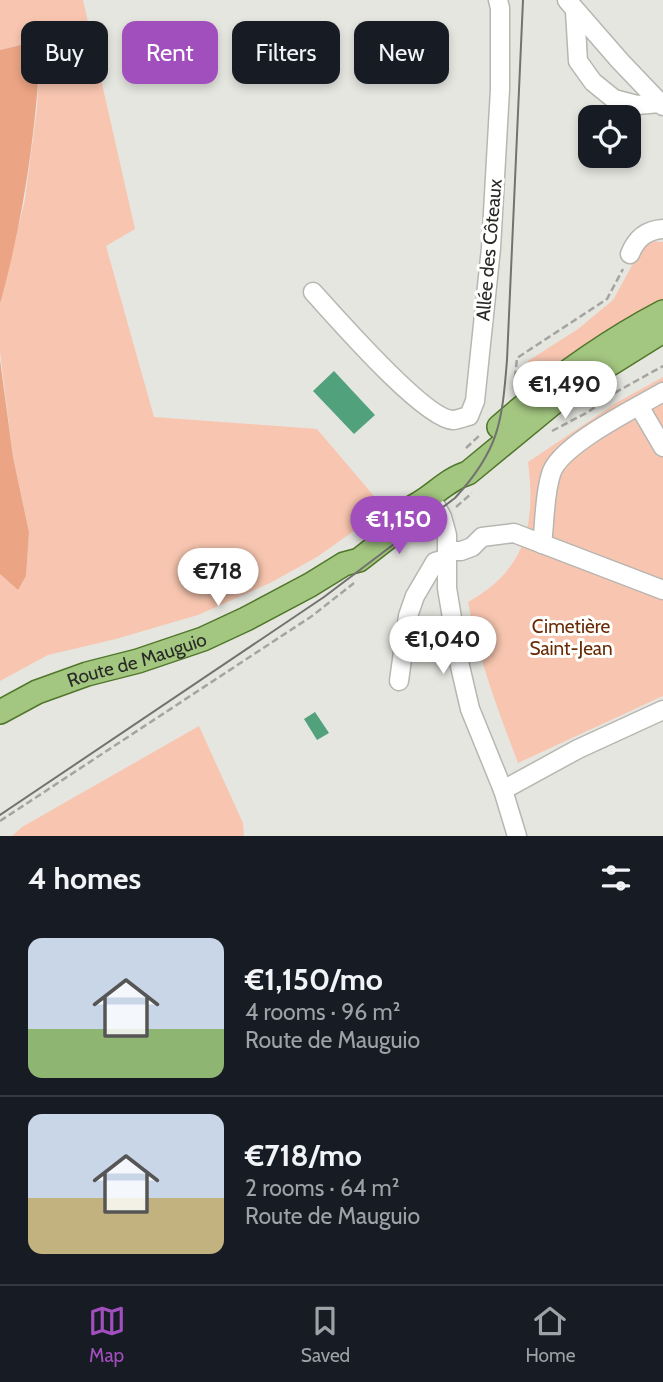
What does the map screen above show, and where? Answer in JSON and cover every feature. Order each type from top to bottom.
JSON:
[{"type":"main road","name":"Route de Mauguio","points":[[0,712],[37,692],[62,683],[203,639],[310,586],[349,574],[359,560],[432,501],[457,466],[529,401],[596,352],[663,312]]},
{"type":"main road","name":"Route de Mauguio","points":[[457,466],[468,473],[570,389],[663,331]]},
{"type":"street","name":"Allée des Côteaux","points":[[313,292],[407,391],[451,420],[469,416],[475,401],[491,247],[500,89],[498,0]]},
{"type":"street","points":[[571,6],[662,105]]},
{"type":"street","points":[[571,6],[578,61],[593,82],[614,99],[637,105],[662,105]]},
{"type":"street","points":[[631,254],[636,241],[654,229],[663,229]]},
{"type":"street","points":[[542,544],[551,474],[557,461],[572,447],[663,392]]},
{"type":"street","points":[[639,407],[663,447]]},
{"type":"street","points":[[432,501],[447,535],[447,588],[470,709],[503,790],[517,836]]},
{"type":"street","points":[[399,681],[408,616],[415,596],[435,562],[446,555],[472,547],[482,537],[513,533],[663,590]]},
{"type":"street","points":[[503,790],[578,749],[663,710]]},
{"type":"path","points":[[515,392],[513,384],[517,358],[607,299],[631,254]]},
{"type":"path","points":[[549,431],[554,431],[588,412],[618,391],[663,366]]},
{"type":"path","points":[[457,466],[484,431]]},
{"type":"path","points":[[0,821],[312,616],[349,574]]},
{"type":"green space","points":[[0,0],[83,0],[88,21],[21,21],[21,45],[0,50]]},
{"type":"green space","points":[[38,84],[102,84],[135,229],[106,246],[154,417],[317,429],[385,509],[317,557],[270,583],[198,615],[48,655],[0,681],[0,574],[18,590],[26,576],[29,531],[13,457],[0,352],[0,304],[25,199]]},
{"type":"green space","points":[[651,241],[663,242],[663,302],[532,386],[520,379],[528,361],[578,329],[613,300],[640,251]]},
{"type":"green space","name":"Cimetière Saint-Jean","points":[[663,377],[663,696],[518,763],[483,664],[468,602],[503,575],[515,560],[523,543],[530,506],[528,462],[616,403]]},
{"type":"green space","points":[[199,726],[243,823],[244,836],[12,836],[22,827]]},
{"type":"shaded area","points":[[21,45],[21,84],[38,84],[28,173],[0,304],[0,50]]},
{"type":"shaded area","points":[[0,360],[13,457],[29,532],[26,576],[18,590],[0,574]]},
{"type":"shaded area","points":[[334,371],[375,415],[354,434],[313,391]]},
{"type":"shaded area","points":[[315,712],[329,733],[317,740],[304,719]]},
{"type":"tram line","points":[[0,815],[324,597],[455,498],[481,465],[496,435],[500,419],[507,360],[523,0]]}]
